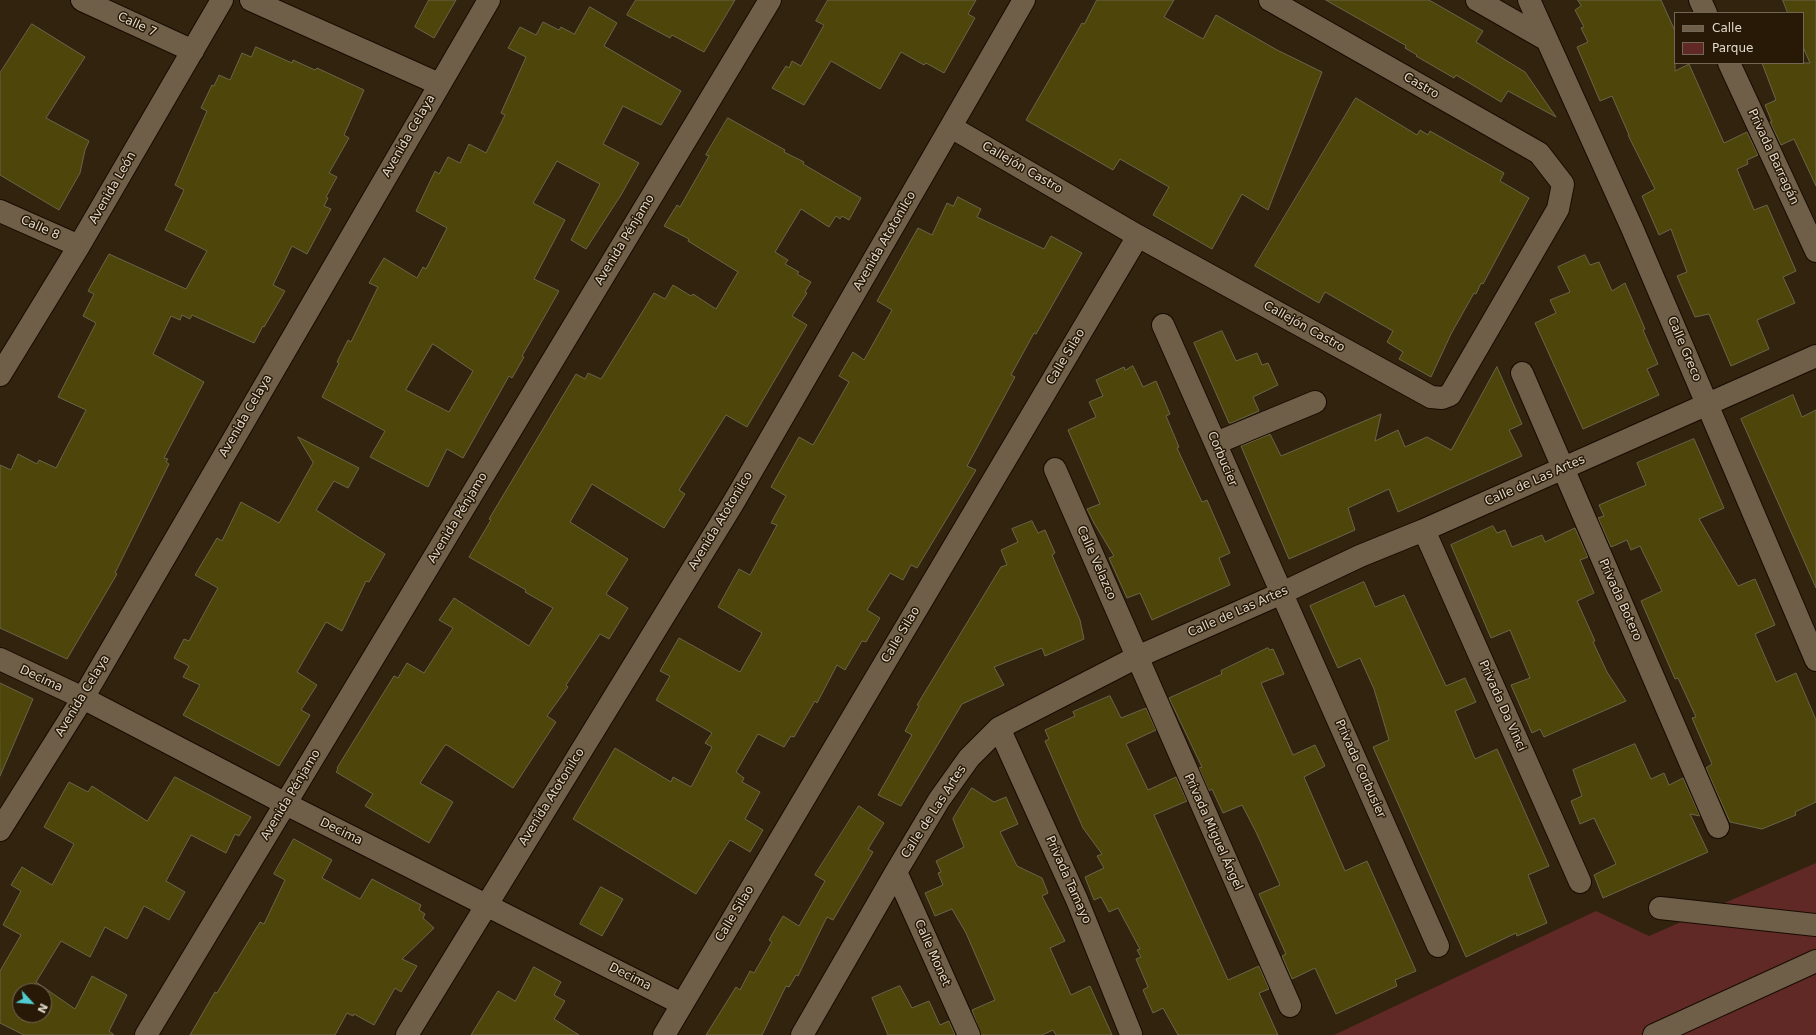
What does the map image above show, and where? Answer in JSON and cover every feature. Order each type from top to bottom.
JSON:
[{"type":"street","name":"Calle 7","points":[[82,0],[193,51]]},
{"type":"street","name":"Avenida León","points":[[0,375],[79,246],[222,0]]},
{"type":"street","points":[[251,0],[439,84]]},
{"type":"street","name":"Avenida Celaya","points":[[0,830],[83,698],[489,0]]},
{"type":"street","name":"Avenida Pénjamo","points":[[146,1035],[770,0]]},
{"type":"street","name":"Avenida Atotonilco","points":[[407,1035],[732,505],[1024,0]]},
{"type":"street","name":"Castro","points":[[1270,0],[1539,153],[1562,184]]},
{"type":"street","points":[[1477,0],[1547,40]]},
{"type":"street","name":"Calle Greco","points":[[1529,0],[1632,228],[1816,660]]},
{"type":"street","points":[[1700,0],[1706,12]]},
{"type":"street","name":"Privada Barragán","points":[[1729,64],[1816,251]]},
{"type":"street","name":"Callejón Castro","points":[[951,127],[1138,236],[1431,397],[1442,398],[1450,395],[1558,209],[1562,184]]},
{"type":"street","name":"Calle 8","points":[[0,211],[79,246]]},
{"type":"street","name":"Calle Silao","points":[[664,1035],[1138,236]]},
{"type":"street","name":"Corbucier","points":[[1163,324],[1282,593]]},
{"type":"street","name":"Calle de Las Artes","points":[[802,1035],[939,800],[965,764],[999,728],[1137,657],[1282,593],[1360,556],[1424,530],[1816,356]]},
{"type":"street","name":"Privada Botero","points":[[1522,373],[1562,469],[1718,827]]},
{"type":"street","points":[[1216,443],[1315,402]]},
{"type":"street","name":"Calle Velazco","points":[[1055,469],[1137,657]]},
{"type":"street","name":"Privada Da Vinci","points":[[1424,530],[1580,882]]},
{"type":"street","name":"Privada Corbusier","points":[[1282,593],[1438,946]]},
{"type":"street","name":"Privada Miguel Ángel","points":[[1137,657],[1290,1006]]},
{"type":"street","name":"Decima","points":[[0,659],[83,698],[286,804],[487,904],[682,1004]]},
{"type":"street","name":"Privada Tamayo","points":[[999,728],[1078,900],[1132,1034]]},
{"type":"street","name":"Calle Monet","points":[[896,872],[969,1035]]},
{"type":"street","points":[[1660,908],[1816,925]]},
{"type":"street","points":[[1654,1035],[1816,961]]},
{"type":"green space","points":[[1816,863],[1816,1035],[1334,1035],[1596,911],[1649,936]]},
{"type":"building","points":[[429,0],[456,0],[434,38],[415,27]]},
{"type":"building","points":[[636,0],[735,0],[704,52],[672,35],[670,38],[627,15]]},
{"type":"building","points":[[828,0],[976,0],[968,14],[975,18],[944,73],[926,63],[924,65],[901,52],[880,89],[831,61],[804,105],[772,88],[786,66],[789,68],[792,61],[801,66],[824,25],[816,21]]},
{"type":"building","points":[[1097,0],[1174,0],[1164,17],[1203,39],[1216,15],[1277,50],[1322,72],[1268,210],[1242,194],[1212,249],[1153,215],[1169,187],[1120,159],[1113,170],[1026,120]]},
{"type":"building","points":[[1326,0],[1429,0],[1483,31],[1476,42],[1525,72],[1556,117],[1508,91],[1501,102],[1456,75],[1454,78],[1416,56],[1417,55],[1405,48],[1406,46]]},
{"type":"building","points":[[1578,0],[1661,0],[1674,29],[1675,71],[1689,64],[1724,143],[1747,132],[1758,155],[1747,160],[1748,164],[1737,169],[1754,210],[1767,205],[1796,271],[1783,277],[1795,303],[1757,320],[1769,349],[1731,366],[1709,314],[1695,317],[1677,276],[1687,272],[1671,229],[1659,235],[1642,196],[1655,189],[1628,135],[1612,96],[1600,101],[1577,47],[1588,42],[1581,28],[1584,27],[1575,10],[1581,6]]},
{"type":"building","points":[[1783,0],[1816,0],[1816,186],[1794,139],[1781,145],[1770,122],[1772,122],[1765,105],[1776,100],[1762,64],[1810,63],[1804,49],[1804,12],[1788,12]]},
{"type":"building","points":[[590,7],[617,23],[604,46],[681,91],[661,125],[623,106],[603,144],[639,163],[621,195],[586,249],[571,240],[600,184],[557,161],[533,203],[565,220],[534,279],[559,291],[522,356],[524,357],[512,378],[509,376],[463,458],[447,449],[428,487],[370,457],[385,431],[322,397],[339,363],[337,362],[348,340],[351,342],[378,287],[369,283],[384,258],[417,278],[423,267],[426,269],[447,228],[416,211],[435,171],[439,174],[448,157],[460,163],[469,144],[486,153],[505,115],[501,113],[526,57],[508,48],[520,27],[536,35],[543,22],[559,30],[561,27],[574,34]],"holes":[[[433,344],[473,371],[449,412],[406,390]]]},
{"type":"building","points":[[32,24],[85,57],[46,118],[89,141],[85,150],[80,173],[59,210],[0,175],[0,73]]},
{"type":"building","points":[[256,47],[292,63],[293,60],[315,70],[317,68],[364,90],[344,135],[349,138],[329,173],[337,177],[326,197],[328,198],[324,206],[331,209],[307,254],[292,246],[273,285],[285,291],[254,343],[192,315],[190,319],[182,315],[180,320],[171,316],[153,354],[204,382],[164,458],[168,459],[166,462],[169,464],[115,573],[117,574],[67,659],[0,628],[0,465],[11,470],[18,454],[37,464],[39,460],[56,468],[86,410],[58,397],[96,323],[83,316],[94,294],[88,291],[109,254],[186,289],[207,251],[165,230],[184,190],[175,185],[207,111],[201,108],[212,85],[214,86],[219,75],[230,80],[242,53],[251,57]]},
{"type":"building","points":[[1356,98],[1417,135],[1420,130],[1428,135],[1430,131],[1504,173],[1500,181],[1529,198],[1483,284],[1481,283],[1476,294],[1474,293],[1451,334],[1431,377],[1399,359],[1403,352],[1387,342],[1393,331],[1325,292],[1319,303],[1255,266]]},
{"type":"building","points":[[728,118],[785,150],[784,152],[804,162],[803,164],[861,198],[849,220],[842,216],[840,219],[836,216],[829,227],[801,209],[775,252],[788,260],[785,264],[799,272],[797,274],[811,282],[805,292],[807,293],[792,316],[807,325],[747,427],[726,415],[679,490],[685,494],[664,528],[592,484],[570,522],[628,559],[606,594],[628,608],[609,639],[600,634],[566,685],[568,687],[547,716],[556,722],[513,788],[445,745],[420,783],[453,802],[429,843],[365,806],[373,794],[336,772],[338,769],[337,768],[394,676],[398,678],[407,663],[424,673],[453,628],[439,620],[454,598],[529,646],[553,608],[525,592],[526,590],[469,557],[491,520],[489,519],[576,374],[585,379],[588,373],[601,379],[654,293],[665,299],[673,285],[691,296],[693,294],[716,309],[738,272],[688,241],[689,239],[664,226],[677,205],[680,207],[709,156],[706,155]]},
{"type":"building","points":[[958,197],[981,209],[977,217],[1044,249],[1051,236],[1082,253],[1036,334],[1034,333],[1011,375],[1015,377],[967,466],[976,470],[917,568],[911,565],[903,580],[890,573],[867,610],[880,618],[866,642],[862,641],[845,670],[837,665],[817,703],[815,701],[794,737],[791,736],[784,747],[758,734],[736,772],[744,778],[742,782],[760,792],[745,819],[763,830],[750,852],[730,840],[696,894],[573,819],[615,748],[671,782],[673,777],[691,787],[712,747],[705,743],[712,733],[656,700],[670,676],[660,671],[679,638],[740,672],[762,633],[718,607],[739,569],[750,575],[777,525],[771,523],[786,496],[771,487],[799,437],[813,445],[849,382],[839,376],[853,352],[864,360],[892,310],[877,301],[918,228],[932,235],[947,203],[953,206]]},
{"type":"building","points":[[1585,255],[1590,265],[1599,262],[1612,291],[1625,283],[1658,364],[1647,369],[1659,395],[1583,429],[1535,323],[1556,313],[1550,300],[1570,292],[1558,267]]},
{"type":"building","points":[[1222,331],[1236,361],[1257,353],[1262,365],[1268,363],[1278,385],[1253,397],[1259,411],[1231,423],[1229,423],[1194,343]]},
{"type":"building","points":[[1133,366],[1143,387],[1156,381],[1170,414],[1166,416],[1179,447],[1177,448],[1202,502],[1207,500],[1230,553],[1219,558],[1230,585],[1152,620],[1140,593],[1127,598],[1109,558],[1114,556],[1087,509],[1100,504],[1068,430],[1096,417],[1089,402],[1103,396],[1096,380],[1124,367],[1125,370]]},
{"type":"building","points":[[1497,367],[1522,424],[1509,430],[1522,456],[1398,512],[1389,489],[1348,508],[1355,530],[1289,559],[1241,446],[1270,434],[1281,456],[1381,414],[1375,441],[1398,430],[1405,447],[1427,437],[1451,450]]},
{"type":"building","points":[[1793,395],[1802,417],[1816,410],[1816,588],[1741,419]]},
{"type":"building","points":[[298,437],[359,468],[348,488],[334,481],[316,510],[385,554],[369,582],[366,581],[342,631],[326,622],[297,672],[317,685],[301,710],[310,715],[279,766],[183,715],[200,685],[183,677],[189,666],[174,658],[184,639],[189,641],[218,588],[195,575],[217,538],[222,541],[241,502],[279,523],[290,504],[313,463]]},
{"type":"building","points":[[1694,439],[1724,508],[1699,519],[1738,586],[1755,579],[1775,625],[1755,634],[1776,682],[1796,673],[1816,720],[1816,802],[1795,812],[1796,815],[1762,829],[1730,822],[1706,768],[1712,764],[1692,718],[1696,717],[1678,678],[1675,679],[1641,601],[1662,591],[1640,546],[1631,550],[1627,540],[1611,547],[1598,518],[1604,516],[1599,505],[1646,485],[1637,463]]},
{"type":"building","points":[[1032,521],[1038,533],[1045,530],[1055,553],[1052,555],[1080,620],[1084,639],[1045,656],[1042,648],[994,667],[1004,685],[962,704],[901,806],[878,795],[912,735],[905,731],[919,706],[917,705],[1001,567],[1007,565],[1001,550],[1018,542],[1012,529]]},
{"type":"building","points":[[1493,526],[1497,533],[1505,530],[1512,547],[1542,535],[1545,542],[1575,528],[1588,557],[1580,560],[1594,593],[1577,601],[1595,641],[1593,642],[1607,672],[1626,701],[1544,737],[1540,729],[1532,733],[1511,685],[1530,678],[1510,630],[1491,638],[1451,545]]},
{"type":"building","points":[[1364,582],[1375,607],[1404,595],[1446,686],[1465,678],[1476,702],[1455,711],[1475,759],[1497,749],[1549,866],[1528,875],[1547,923],[1517,936],[1516,933],[1466,957],[1373,747],[1389,740],[1374,689],[1360,658],[1338,668],[1310,606]]},
{"type":"building","points":[[1268,648],[1270,650],[1273,649],[1284,674],[1261,683],[1293,755],[1315,745],[1325,766],[1304,777],[1345,871],[1367,861],[1416,971],[1395,980],[1397,986],[1336,1014],[1315,968],[1292,979],[1282,956],[1286,954],[1259,894],[1280,885],[1242,805],[1223,813],[1212,789],[1209,791],[1199,768],[1202,767],[1169,698],[1222,674],[1221,671]]},
{"type":"building","points":[[0,683],[33,699],[0,776]]},
{"type":"building","points":[[1110,696],[1121,718],[1146,708],[1156,730],[1126,744],[1148,790],[1176,777],[1187,801],[1154,815],[1228,980],[1259,966],[1269,989],[1259,993],[1278,1035],[1178,1035],[1163,1008],[1153,1013],[1143,990],[1148,987],[1136,959],[1141,957],[1137,950],[1140,949],[1118,908],[1109,912],[1101,897],[1094,900],[1085,877],[1104,868],[1097,856],[1102,854],[1083,828],[1045,741],[1049,739],[1045,730],[1075,716],[1073,712]]},
{"type":"building","points":[[1635,744],[1651,779],[1664,773],[1669,785],[1683,778],[1700,816],[1690,814],[1708,852],[1603,898],[1594,875],[1616,864],[1594,818],[1580,824],[1571,801],[1582,796],[1573,770]]},
{"type":"building","points":[[175,777],[251,817],[239,836],[235,834],[226,853],[191,835],[166,881],[185,892],[169,920],[144,906],[127,939],[105,927],[90,957],[61,941],[36,982],[37,983],[12,983],[12,1023],[52,1023],[52,993],[75,1009],[92,976],[127,995],[109,1031],[114,1035],[24,1035],[0,1023],[0,971],[21,935],[3,925],[21,891],[11,885],[22,867],[52,885],[74,844],[44,827],[69,782],[88,792],[92,786],[147,821]]},
{"type":"building","points":[[972,788],[994,802],[1006,797],[1018,824],[1000,832],[1017,866],[1042,878],[1048,893],[1042,896],[1065,941],[1050,948],[1071,995],[1090,986],[1112,1035],[1056,1035],[1053,1030],[1042,1035],[981,1035],[972,1010],[995,1000],[966,933],[952,909],[935,916],[925,893],[943,885],[938,873],[941,872],[936,861],[964,847],[953,819]]},
{"type":"building","points":[[859,806],[884,823],[868,849],[873,852],[833,920],[827,917],[798,976],[796,975],[789,987],[786,986],[762,1035],[706,1035],[736,987],[740,990],[750,971],[754,973],[772,942],[769,940],[783,916],[799,926],[825,881],[815,875]]},
{"type":"building","points":[[294,839],[332,860],[322,878],[360,899],[372,879],[421,905],[419,910],[425,914],[423,918],[434,928],[402,959],[417,966],[401,992],[395,988],[374,1025],[354,1014],[353,1016],[347,1013],[335,1035],[190,1035],[215,992],[217,993],[260,922],[264,924],[285,880],[274,874]]},
{"type":"building","points":[[601,887],[623,899],[602,936],[580,924]]},
{"type":"building","points":[[534,967],[561,982],[554,995],[565,1001],[554,1019],[579,1035],[471,1035],[498,991],[515,1001]]},
{"type":"building","points":[[900,986],[912,1008],[929,1001],[940,1025],[949,1021],[955,1035],[888,1035],[872,998]]}]
